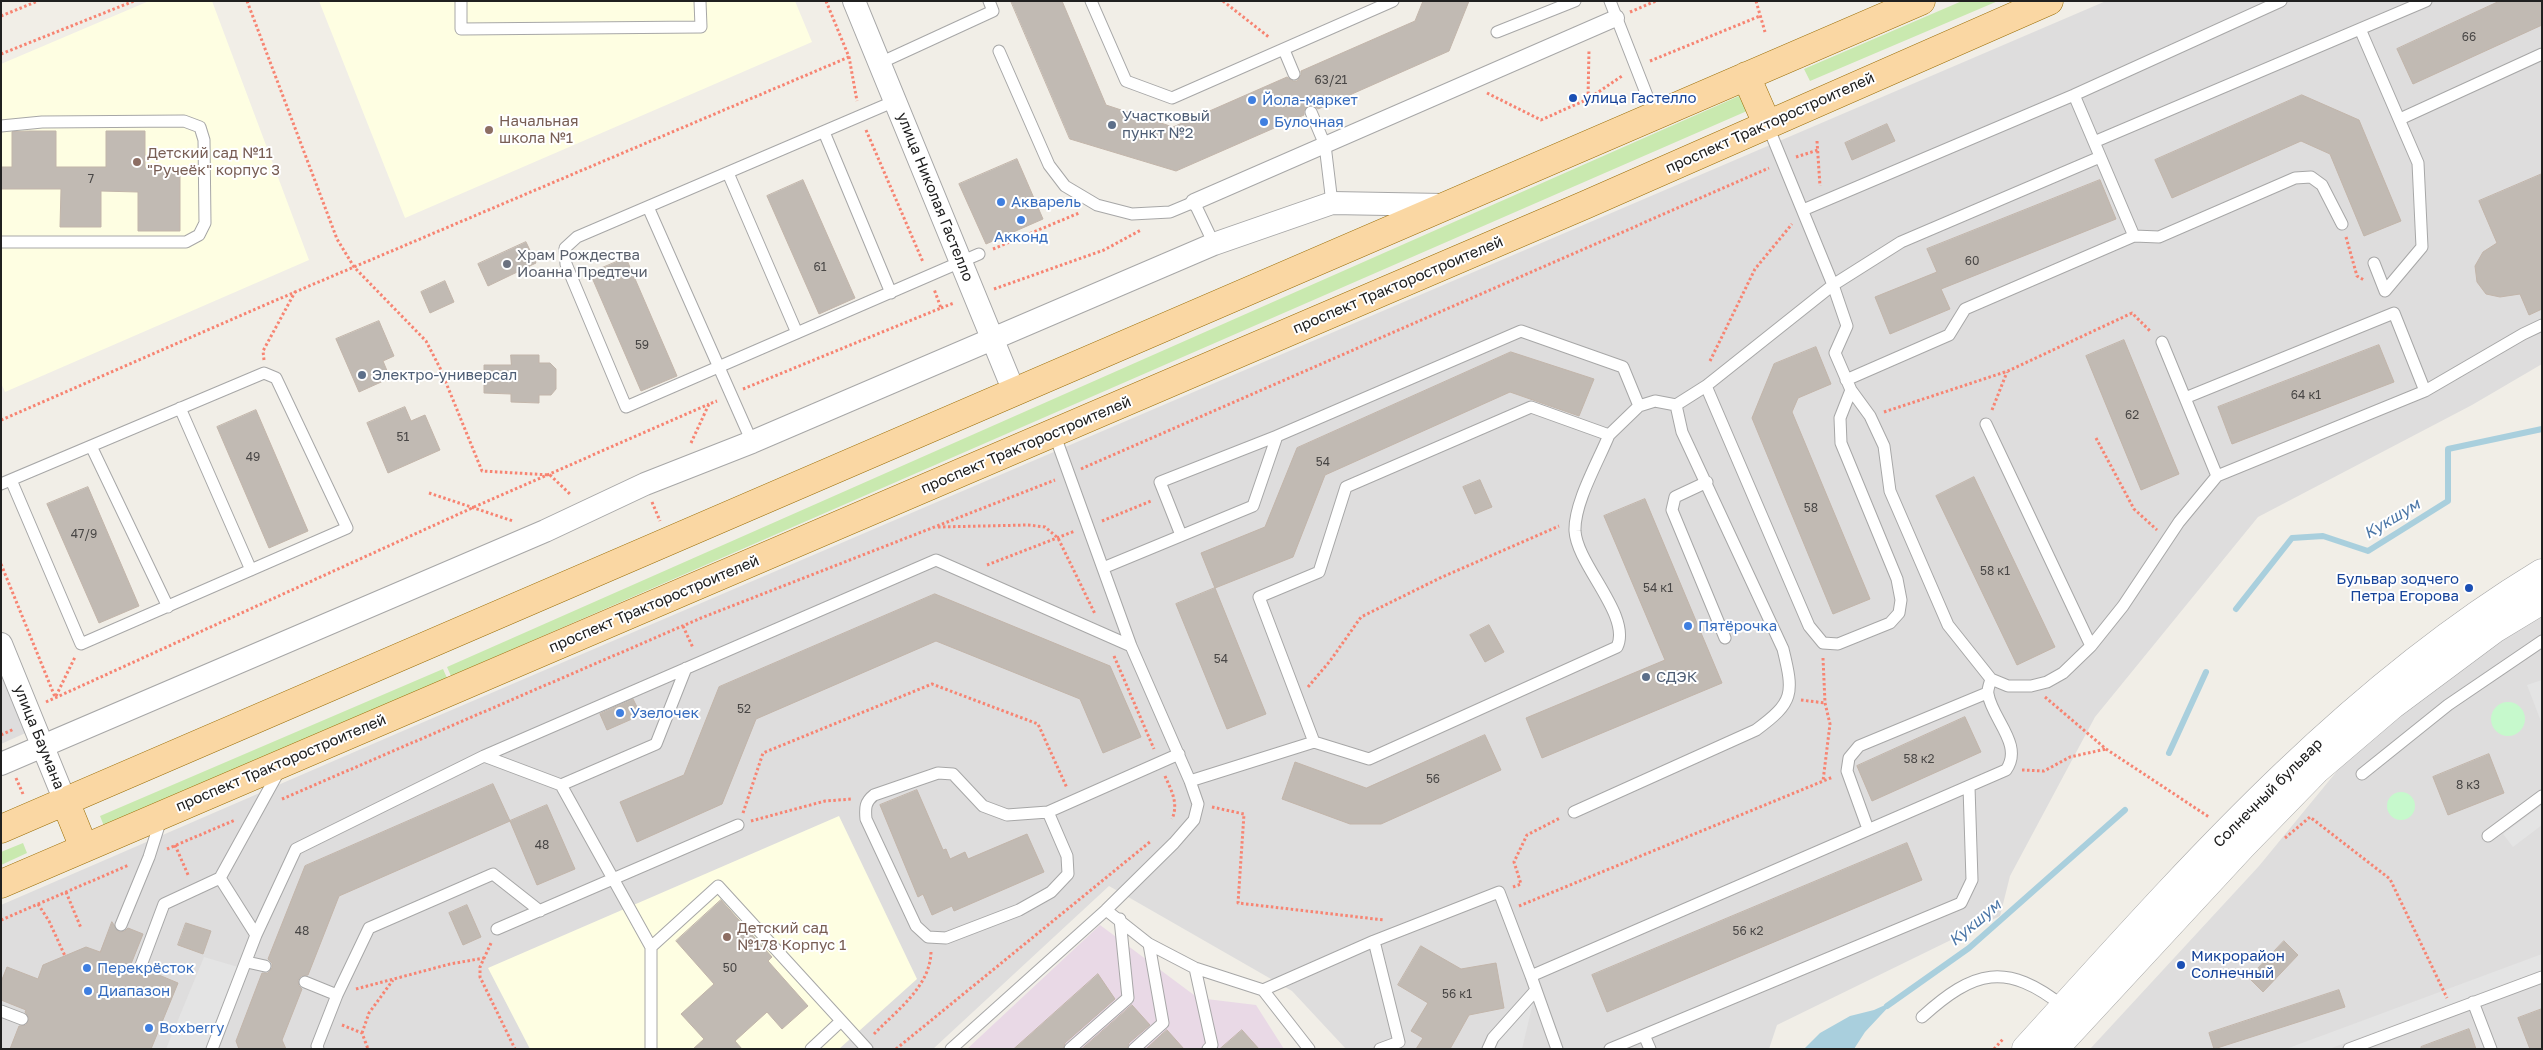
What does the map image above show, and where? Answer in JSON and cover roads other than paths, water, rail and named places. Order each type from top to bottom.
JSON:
[{"type":"main road","points":[[1,829],[1015,394],[1447,205],[1922,1]]},
{"type":"main road","name":"проспект Тракторостроителей","points":[[1,884],[1054,433],[2049,1]]},
{"type":"main road","points":[[1746,76],[1768,124]]},
{"type":"main road","points":[[65,802],[84,848]]},
{"type":"street","name":"улица Николая Гастелло","points":[[854,1],[895,101],[970,258],[994,340],[1015,394]]},
{"type":"street","points":[[1194,202],[1616,18]]},
{"type":"street","points":[[1,764],[545,530],[645,484],[677,473],[994,340],[1214,244],[1332,203],[1447,205]]},
{"type":"street","name":"Солнечный бульвар","points":[[2054,1049],[2072,1014],[2226,832],[2345,717],[2475,615],[2542,573]]},
{"type":"street","name":"Солнечный бульвар","points":[[2026,1049],[2072,1014],[2317,769],[2392,704],[2494,630],[2542,600]]},
{"type":"street","name":"улица Баумана","points":[[1,644],[65,802]]},
{"type":"lane","points":[[461,1],[460,29],[701,27],[700,1]]},
{"type":"lane","points":[[880,63],[993,11],[989,1]]},
{"type":"lane","points":[[1091,1],[1126,81],[1172,98],[1393,1]]},
{"type":"lane","points":[[1497,32],[1576,1]]},
{"type":"lane","points":[[1610,1],[1655,116]]},
{"type":"lane","points":[[1803,210],[2074,95],[2280,1]]},
{"type":"lane","points":[[2094,142],[2426,1]]},
{"type":"lane","points":[[2360,29],[2418,163],[2422,247],[2385,290],[2374,263]]},
{"type":"lane","points":[[1284,50],[1294,74]]},
{"type":"lane","points":[[999,51],[1049,165],[1065,186],[1097,205],[1132,214],[1151,215],[1170,212],[1194,202],[1214,244]]},
{"type":"lane","points":[[2400,118],[2542,54]]},
{"type":"lane","points":[[2074,95],[2134,236]]},
{"type":"lane","points":[[895,101],[577,237],[566,248],[566,264],[626,407],[970,258]]},
{"type":"lane","points":[[1311,112],[1325,145],[1332,203]]},
{"type":"lane","points":[[1,126],[42,122],[184,121],[200,127],[204,140],[204,223],[199,235],[186,242],[1,242]]},
{"type":"lane","points":[[1768,124],[1833,286],[1847,326],[1835,353],[1848,385],[1870,416],[1884,446],[1890,491],[1948,625],[1991,679],[2008,686],[2031,686],[2047,682],[2063,673],[2091,646],[2123,606],[2168,539],[2217,476],[2426,391],[2522,334],[2542,325]]},
{"type":"lane","points":[[824,132],[890,292]]},
{"type":"lane","points":[[1190,781],[1314,742],[1369,759],[1617,647],[1621,639],[1619,624],[1580,551],[1575,534],[1575,517],[1610,435],[1639,406],[1655,401],[1676,405],[1706,386],[1833,286],[1901,242],[2100,157]]},
{"type":"lane","points":[[728,173],[797,333]]},
{"type":"lane","points":[[1848,385],[1949,335],[1965,309],[2134,236],[2159,237],[2295,178],[2310,177],[2322,185],[2342,224]]},
{"type":"lane","points":[[648,207],[752,442]]},
{"type":"lane","points":[[2185,398],[2394,313],[2426,391]]},
{"type":"lane","points":[[1181,534],[1160,482],[1277,436],[1521,331],[1623,367],[1639,406]]},
{"type":"lane","points":[[2162,342],[2217,476]]},
{"type":"lane","points":[[264,373],[276,378],[346,528],[81,644],[6,482],[180,408],[264,373]]},
{"type":"lane","points":[[1706,386],[1809,626],[1823,643],[1838,644],[1890,623],[1899,613],[1901,600],[1897,579],[1841,443],[1840,418],[1848,385]]},
{"type":"lane","points":[[1574,812],[1756,730],[1779,714],[1789,699],[1790,677],[1783,649],[1707,482],[1682,432],[1676,405]]},
{"type":"lane","points":[[1314,742],[1259,597],[1319,572],[1346,487],[1531,407],[1610,435]]},
{"type":"lane","points":[[180,408],[251,570]]},
{"type":"lane","points":[[1986,424],[2091,646]]},
{"type":"lane","points":[[951,1049],[1106,910],[1174,843],[1194,820],[1198,804],[1179,754],[1132,646],[1054,433]]},
{"type":"lane","points":[[1103,568],[1181,534],[1253,506],[1277,436]]},
{"type":"lane","points":[[92,446],[168,607]]},
{"type":"lane","points":[[1707,482],[1675,497],[1672,510],[1725,638]]},
{"type":"lane","points":[[212,1049],[256,935],[296,849],[484,756],[936,560],[1132,646]]},
{"type":"lane","points":[[2362,774],[2448,705],[2541,644]]},
{"type":"lane","points":[[561,785],[656,744],[686,668]]},
{"type":"lane","points":[[1531,976],[2006,770],[2012,762],[2012,750],[1987,693],[1991,679]]},
{"type":"lane","points":[[1868,829],[1847,771],[1849,758],[1859,746],[1987,693]]},
{"type":"lane","points":[[1048,812],[1067,856],[1068,874],[1051,892],[1019,910],[946,938],[928,937],[916,926],[866,819],[865,809],[867,800],[874,795],[938,772],[953,774],[983,806],[1007,815],[1048,812],[1179,754]]},
{"type":"lane","points":[[484,756],[561,785],[651,947],[652,1049]]},
{"type":"lane","points":[[140,968],[164,904],[220,878],[283,763]]},
{"type":"lane","points":[[1610,1049],[1961,903],[1972,880],[1969,787]]},
{"type":"lane","points":[[2488,836],[2542,796]]},
{"type":"lane","points":[[121,925],[149,857],[162,815]]},
{"type":"lane","points":[[497,929],[738,825]]},
{"type":"lane","points":[[318,1049],[317,1046],[337,995],[369,928],[493,874],[540,910]]},
{"type":"lane","points":[[220,878],[256,935]]},
{"type":"lane","points":[[651,947],[718,886],[865,1047]]},
{"type":"lane","points":[[1263,990],[1374,941],[1499,892],[1557,1049]]},
{"type":"lane","points":[[1106,910],[1120,919],[1149,944],[1196,968],[1263,990],[1309,1049]]},
{"type":"lane","points":[[1070,1049],[1128,998],[1120,919]]},
{"type":"lane","points":[[1374,941],[1399,1042],[1380,1049]]},
{"type":"lane","points":[[1134,1049],[1164,1023],[1149,944]]},
{"type":"lane","points":[[247,962],[265,966]]},
{"type":"lane","points":[[1196,968],[1212,1045],[1208,1049]]},
{"type":"lane","points":[[2353,1048],[2542,977]]},
{"type":"lane","points":[[1922,1017],[1947,994],[1965,984],[1987,978],[2008,978],[2026,982],[2046,993],[2072,1014]]},
{"type":"lane","points":[[305,982],[337,995]]},
{"type":"lane","points":[[1488,1049],[1493,1038],[1536,990]]},
{"type":"lane","points":[[2473,1002],[2491,1049]]},
{"type":"lane","points":[[1,1011],[22,1019]]},
{"type":"lane","points":[[810,1049],[841,1021]]},
{"type":"lane","points":[[1644,1035],[1650,1049]]},
{"type":"water","points":[[1894,1001],[1865,1032],[1854,1049],[1804,1049],[1820,1033],[1850,1016],[1874,1010]]},
{"type":"waterway","name":"Кукшум","points":[[2236,609],[2292,538],[2323,536],[2368,551],[2448,501],[2448,449],[2542,429]]},
{"type":"waterway","name":"Кукшум","points":[[2169,753],[2206,672]]},
{"type":"waterway","name":"Кукшум","points":[[1887,1006],[1969,948],[2125,810]]},
{"type":"place","name":"улица Гастелло","points":[[1573,98]]},
{"type":"place","name":"Йола-маркет","points":[[1252,100]]},
{"type":"place","name":"Булочная","points":[[1264,122]]},
{"type":"place","name":"Участковый пункт №2","points":[[1112,125]]},
{"type":"place","name":"Начальная школа №1","points":[[489,130]]},
{"type":"place","name":"Детский сад №11 \"Ручеёк\" корпус 3","points":[[137,162]]},
{"type":"place","name":"Акварель","points":[[1001,202]]},
{"type":"place","name":"Акконд","points":[[1021,220]]},
{"type":"place","name":"Храм Рождества Иоанна Предтечи","points":[[507,264]]},
{"type":"place","name":"Электро-универсал","points":[[362,375]]},
{"type":"place","name":"Бульвар зодчего Петра Егорова","points":[[2469,588]]},
{"type":"place","name":"Пятёрочка","points":[[1688,626]]},
{"type":"place","name":"СДЭК","points":[[1646,677]]},
{"type":"place","name":"Узелочек","points":[[620,713]]},
{"type":"place","name":"Детский сад №178 Корпус 1","points":[[727,937]]},
{"type":"place","name":"Микрорайон Солнечный","points":[[2181,965]]},
{"type":"place","name":"Перекрёсток","points":[[87,968]]},
{"type":"place","name":"Диапазон","points":[[88,991]]},
{"type":"place","name":"Boxberry","points":[[149,1028]]}]
